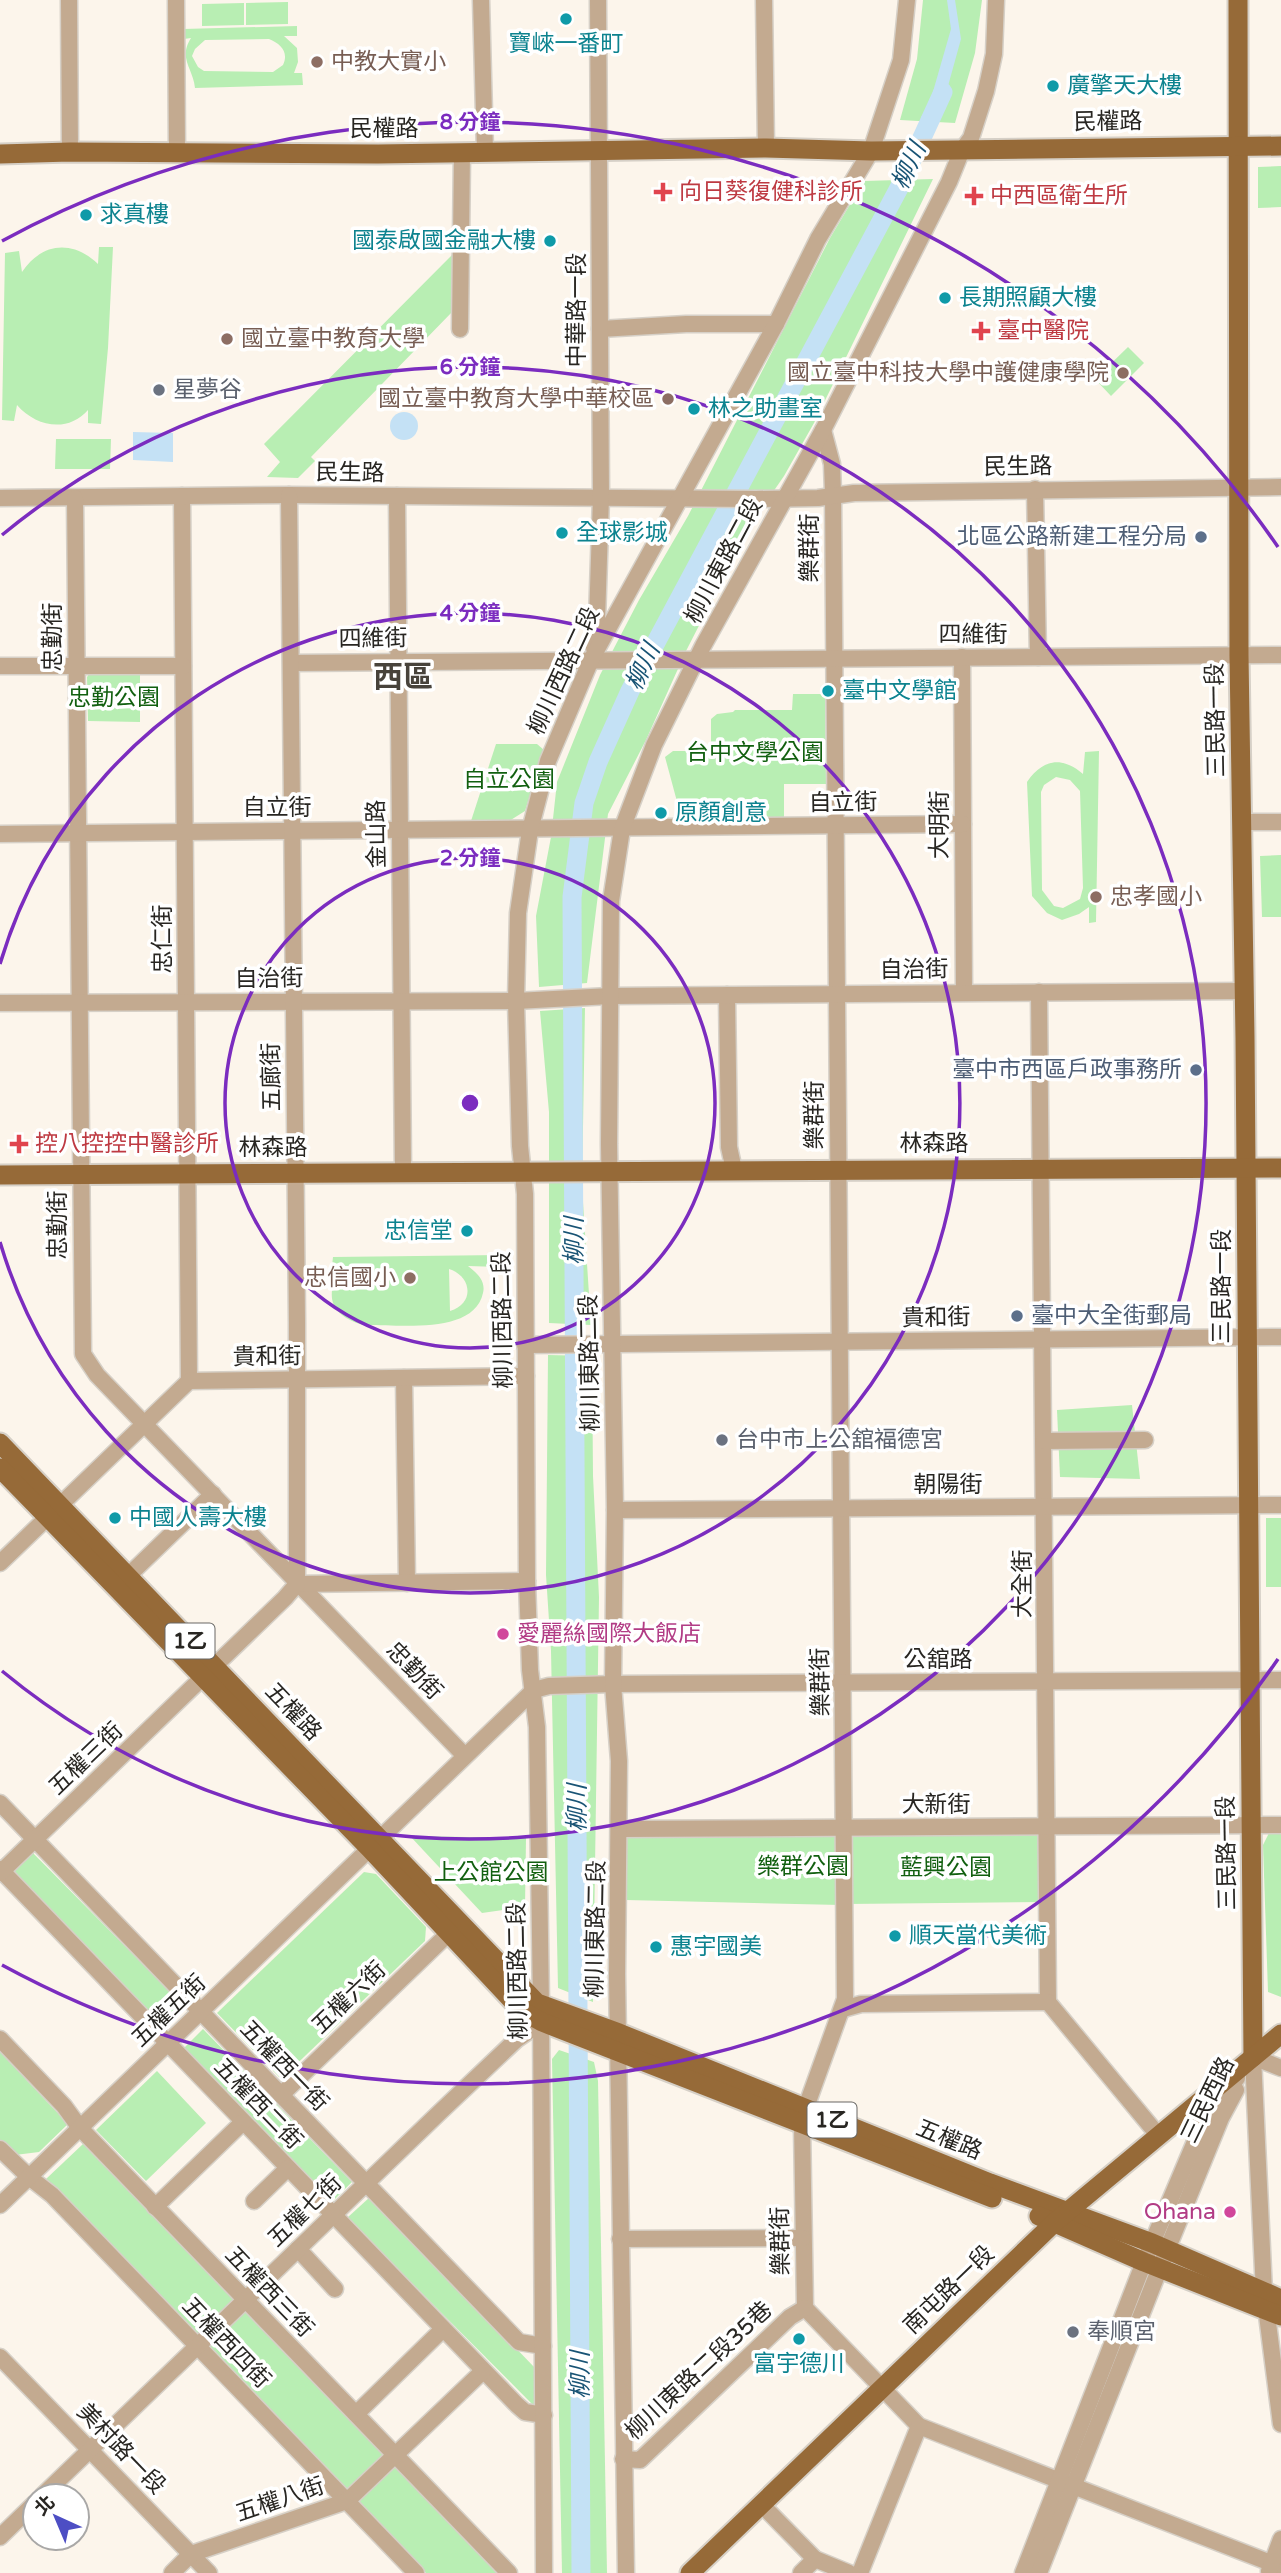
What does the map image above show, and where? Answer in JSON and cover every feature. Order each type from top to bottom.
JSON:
[{"type":"main road","name":"三民路一段","points":[[1238,0],[1239,656],[1243,822],[1254,2057]]},
{"type":"main road","name":"民權路","points":[[0,154],[599,152],[766,148],[871,151],[1281,146]]},
{"type":"main road","name":"林森路","points":[[0,1175],[839,1168],[1281,1168]]},
{"type":"main road","name":"五權路","points":[[0,1443],[54,1512],[375,1843],[548,2016]]},
{"type":"main road","name":"五權路","points":[[0,1468],[128,1576],[209,1672]]},
{"type":"main road","name":"五權路","points":[[375,1843],[449,1933],[517,2006],[620,2042],[1273,2304]]},
{"type":"main road","name":"南屯路一段","points":[[690,2573],[1061,2217],[1281,2034]]},
{"type":"street","points":[[69,0],[70,152]]},
{"type":"street","points":[[176,0],[177,153]]},
{"type":"street","points":[[481,0],[485,152]]},
{"type":"street","name":"中華路一段","points":[[591,660],[597,620],[601,498],[598,0]]},
{"type":"street","points":[[764,0],[766,148]]},
{"type":"street","name":"柳川西路二段","points":[[544,2573],[543,2346],[548,2016],[542,1688],[530,1670],[527,1581],[525,1194],[520,1146],[516,1001],[518,913],[530,830],[555,741],[591,660],[776,324],[818,239],[871,151],[901,60],[908,0]]},
{"type":"street","name":"柳川東路二段","points":[[626,2573],[617,1974],[620,1829],[619,1761],[613,1684],[615,1510],[610,1170],[611,901],[622,829],[654,745],[696,660],[823,430],[976,126],[994,54],[996,0]]},
{"type":"street","points":[[460,329],[462,152]]},
{"type":"street","points":[[600,329],[687,324],[776,324]]},
{"type":"street","name":"樂群街","points":[[823,430],[832,464],[833,494],[845,1999],[803,2117],[804,2308],[919,2426],[1273,2568]]},
{"type":"street","name":"民生路","points":[[0,498],[289,495],[756,499],[818,498],[833,494],[1035,489],[1281,487]]},
{"type":"street","points":[[1035,489],[1038,657]]},
{"type":"street","name":"五廊街","points":[[289,495],[298,1379],[297,1584]]},
{"type":"street","name":"忠仁街","points":[[182,496],[189,1381]]},
{"type":"street","name":"金山路","points":[[397,496],[403,1172]]},
{"type":"street","name":"忠勤街","points":[[75,498],[83,1354],[89,1366],[465,1756]]},
{"type":"street","name":"四維街","points":[[292,663],[1281,655]]},
{"type":"street","name":"大明街","points":[[962,657],[964,992]]},
{"type":"street","points":[[0,666],[183,666]]},
{"type":"street","points":[[1243,822],[1281,822]]},
{"type":"street","name":"自立街","points":[[0,834],[963,824]]},
{"type":"street","name":"自治街","points":[[0,1003],[516,1001],[584,996],[1244,991]]},
{"type":"street","name":"大全街","points":[[1039,992],[1048,2002]]},
{"type":"street","points":[[727,995],[729,1147],[734,1170]]},
{"type":"street","name":"貴和街","points":[[525,1345],[1281,1337]]},
{"type":"street","name":"貴和街","points":[[189,1381],[526,1376]]},
{"type":"street","points":[[404,1378],[407,1583]]},
{"type":"street","points":[[0,1563],[189,1381]]},
{"type":"street","points":[[1044,1441],[1145,1440]]},
{"type":"street","points":[[128,1576],[213,1494]]},
{"type":"street","name":"朝陽街","points":[[615,1510],[1281,1505]]},
{"type":"street","points":[[209,1672],[297,1584],[527,1581]]},
{"type":"street","name":"五權三街","points":[[1,1871],[209,1672]]},
{"type":"street","name":"公舘路","points":[[542,1688],[613,1684],[1281,1680]]},
{"type":"street","points":[[375,1843],[465,1756],[542,1688]]},
{"type":"street","name":"五權西一街","points":[[0,1803],[519,2342],[543,2346]]},
{"type":"street","name":"大新街","points":[[620,1829],[1281,1825]]},
{"type":"street","name":"五權五街","points":[[0,2205],[375,1843]]},
{"type":"street","name":"五權西二街","points":[[1,1871],[483,2371],[525,2412],[544,2415]]},
{"type":"street","name":"五權六街","points":[[281,2095],[449,1933]]},
{"type":"street","points":[[842,2009],[861,2004],[1048,2002],[1158,2135]]},
{"type":"street","name":"五權七街","points":[[57,2482],[516,2040],[548,2016]]},
{"type":"street","name":"五權西三街","points":[[0,2039],[155,2207],[509,2573]]},
{"type":"street","points":[[1254,2057],[1281,2068]]},
{"type":"street","name":"三民西路","points":[[1038,2573],[1066,2484],[1156,2256],[1205,2118],[1254,2057]]},
{"type":"street","name":"三民路一段","points":[[1254,2057],[1281,2424]]},
{"type":"street","points":[[155,2207],[243,2122]]},
{"type":"street","name":"五權西四街","points":[[0,2149],[52,2195],[416,2573]]},
{"type":"street","points":[[255,2201],[288,2168]]},
{"type":"street","points":[[620,2239],[803,2238]]},
{"type":"street","points":[[298,2249],[335,2288]]},
{"type":"street","name":"柳川東路二段35巷","points":[[623,2459],[640,2460],[790,2317],[804,2308]]},
{"type":"street","points":[[356,2414],[443,2329]]},
{"type":"street","name":"美村路一段","points":[[0,2357],[209,2573]]},
{"type":"street","points":[[395,2455],[483,2371]]},
{"type":"street","points":[[860,2573],[919,2426]]},
{"type":"street","name":"五權八街","points":[[172,2573],[191,2554],[347,2501],[395,2455]]},
{"type":"street","name":"三民西路","points":[[1023,2573],[1066,2484]]},
{"type":"street","points":[[762,2505],[815,2559],[849,2573]]},
{"type":"street","points":[[0,2538],[21,2517]]},
{"type":"street","points":[[1273,2568],[1281,2539]]},
{"type":"street","points":[[801,2573],[815,2559]]},
{"type":"green space","points":[[923,0],[982,0],[975,53],[955,123],[900,120],[917,59]]},
{"type":"green space","points":[[288,2],[288,24],[246,25],[246,3]]},
{"type":"green space","points":[[244,3],[244,25],[202,26],[202,4]]},
{"type":"green space","points":[[297,26],[297,36],[284,36],[297,48],[298,62],[294,73],[302,73],[303,85],[195,88],[186,58],[187,45],[191,38],[184,39],[183,29]],"holes":[[[205,40],[273,41],[283,49],[285,56],[283,65],[273,72],[204,71],[198,67],[192,56]]]},
{"type":"green space","points":[[1281,166],[1281,207],[1258,208],[1258,167]]},
{"type":"green space","points":[[933,179],[814,423],[784,476],[751,524],[686,651],[646,740],[608,814],[587,983],[539,987],[536,916],[551,837],[557,782],[600,675],[639,600],[688,516],[830,238],[864,181]]},
{"type":"green space","points":[[99,247],[113,247],[101,424],[88,423],[88,410],[71,422],[43,422],[33,418],[17,405],[14,421],[2,420],[5,253],[19,251],[22,272],[39,255],[58,248],[78,251],[98,264]]},
{"type":"green space","points":[[452,255],[453,311],[311,457],[315,461],[298,478],[267,477],[280,462],[264,444]]},
{"type":"green space","points":[[1128,347],[1144,363],[1111,396],[1095,379]]},
{"type":"green space","points":[[56,439],[111,439],[110,469],[55,469]]},
{"type":"green space","name":"忠勤公園","points":[[89,674],[140,674],[140,722],[88,721]]},
{"type":"green space","name":"台中文學公園","points":[[793,694],[825,694],[826,784],[784,784],[784,821],[682,820],[665,757],[673,751],[693,751],[698,756],[711,756],[711,719],[717,714],[735,710],[792,710]]},
{"type":"green space","name":"自立公園","points":[[496,744],[537,744],[544,750],[525,811],[506,823],[471,821]]},
{"type":"green space","points":[[1099,751],[1096,922],[1089,923],[1089,907],[1062,920],[1047,913],[1032,896],[1027,782],[1033,774],[1053,763],[1068,764],[1083,774],[1085,752]],"holes":[[[1056,777],[1070,780],[1080,791],[1083,888],[1080,899],[1063,908],[1054,906],[1042,890],[1041,792],[1044,785]]]},
{"type":"green space","points":[[1281,855],[1281,917],[1262,917],[1260,856]]},
{"type":"green space","points":[[585,1008],[582,1187],[591,1325],[549,1323],[549,1112],[540,1011]]},
{"type":"green space","points":[[501,1255],[500,1267],[468,1266],[480,1278],[484,1289],[477,1307],[450,1322],[413,1326],[363,1325],[343,1316],[333,1303],[333,1287],[341,1268],[332,1266],[333,1257]],"holes":[[[449,1269],[457,1273],[466,1284],[467,1296],[464,1302],[450,1311]]]},
{"type":"green space","points":[[548,1355],[592,1356],[593,1476],[599,1597],[593,2002],[558,1988],[551,1651],[546,1575]]},
{"type":"green space","points":[[1132,1405],[1140,1479],[1060,1477],[1057,1410]]},
{"type":"green space","points":[[1266,1518],[1281,1518],[1281,1587],[1266,1587]]},
{"type":"green space","points":[[1281,1823],[1281,1997],[1268,1992],[1263,1845],[1271,1829]]},
{"type":"green space","name":"樂群公園","points":[[626,1831],[841,1831],[841,1905],[626,1900]]},
{"type":"green space","name":"藍興公園","points":[[848,1831],[1044,1831],[1045,1902],[847,1904]]},
{"type":"green space","name":"上公館公園","points":[[410,1836],[526,1838],[525,1907],[482,1913]]},
{"type":"green space","points":[[30,1850],[185,2007],[162,2030],[10,1870]]},
{"type":"green space","points":[[364,1872],[376,1874],[426,1927],[425,1941],[281,2079],[217,2013]]},
{"type":"green space","points":[[203,2029],[352,2182],[332,2202],[183,2049]]},
{"type":"green space","points":[[559,2050],[594,2062],[598,2081],[607,2573],[562,2573],[552,2059]]},
{"type":"green space","points":[[0,2052],[68,2124],[39,2152],[15,2155],[0,2140]]},
{"type":"green space","points":[[157,2071],[206,2123],[146,2181],[96,2130]]},
{"type":"green space","points":[[83,2144],[234,2300],[197,2335],[46,2179]]},
{"type":"green space","points":[[370,2197],[536,2369],[534,2406],[347,2218]]},
{"type":"green space","points":[[245,2310],[389,2455],[350,2493],[208,2346]]},
{"type":"green space","points":[[398,2463],[503,2573],[426,2573],[358,2501]]},
{"type":"water","name":"柳川","points":[[947,0],[955,0],[961,39],[940,115],[921,117],[928,109],[951,29]]},
{"type":"water","points":[[404,412],[414,416],[418,426],[414,436],[404,440],[394,436],[390,426],[394,416]]},
{"type":"water","points":[[133,432],[173,433],[173,462],[133,460]]},
{"type":"waterway","name":"柳川","points":[[581,2573],[572,897],[584,803],[598,762],[630,691],[899,188],[943,92]]},
{"type":"place","name":"寶崍一番町","points":[[566,19]]},
{"type":"place","name":"中教大實小","points":[[317,62]]},
{"type":"place","name":"廣擎天大樓","points":[[1053,86]]},
{"type":"place","name":"向日葵復健科診所","points":[[663,192]]},
{"type":"place","name":"中西區衛生所","points":[[974,196]]},
{"type":"place","name":"求真樓","points":[[86,215]]},
{"type":"place","name":"國泰啟國金融大樓","points":[[550,241]]},
{"type":"place","name":"長期照顧大樓","points":[[945,298]]},
{"type":"place","name":"臺中醫院","points":[[981,331]]},
{"type":"place","name":"國立臺中教育大學","points":[[227,339]]},
{"type":"place","name":"國立臺中科技大學中護健康學院","points":[[1123,373]]},
{"type":"place","name":"星夢谷","points":[[159,390]]},
{"type":"place","name":"國立臺中教育大學中華校區","points":[[668,399]]},
{"type":"place","name":"林之助畫室","points":[[694,409]]},
{"type":"place","name":"全球影城","points":[[562,533]]},
{"type":"place","name":"北區公路新建工程分局","points":[[1201,537]]},
{"type":"place","name":"臺中文學館","points":[[828,691]]},
{"type":"place","name":"原顏創意","points":[[661,813]]},
{"type":"place","name":"忠孝國小","points":[[1096,897]]},
{"type":"place","name":"臺中市西區戶政事務所","points":[[1196,1070]]},
{"type":"place","name":"控八控控中醫診所","points":[[19,1144]]},
{"type":"place","name":"忠信堂","points":[[467,1231]]},
{"type":"place","name":"忠信國小","points":[[410,1278]]},
{"type":"place","name":"臺中大全街郵局","points":[[1017,1316]]},
{"type":"place","name":"台中市上公舘福德宮","points":[[722,1440]]},
{"type":"place","name":"中國人壽大樓","points":[[115,1518]]},
{"type":"place","name":"愛麗絲國際大飯店","points":[[503,1634]]},
{"type":"place","name":"順天當代美術","points":[[895,1936]]},
{"type":"place","name":"惠宇國美","points":[[656,1947]]},
{"type":"place","name":"Ohana","points":[[1230,2212]]},
{"type":"place","name":"奉順宮","points":[[1073,2332]]},
{"type":"place","name":"富宇德川","points":[[799,2339]]},
{"type":"district","name":"西區","points":[[403,677]]}]
